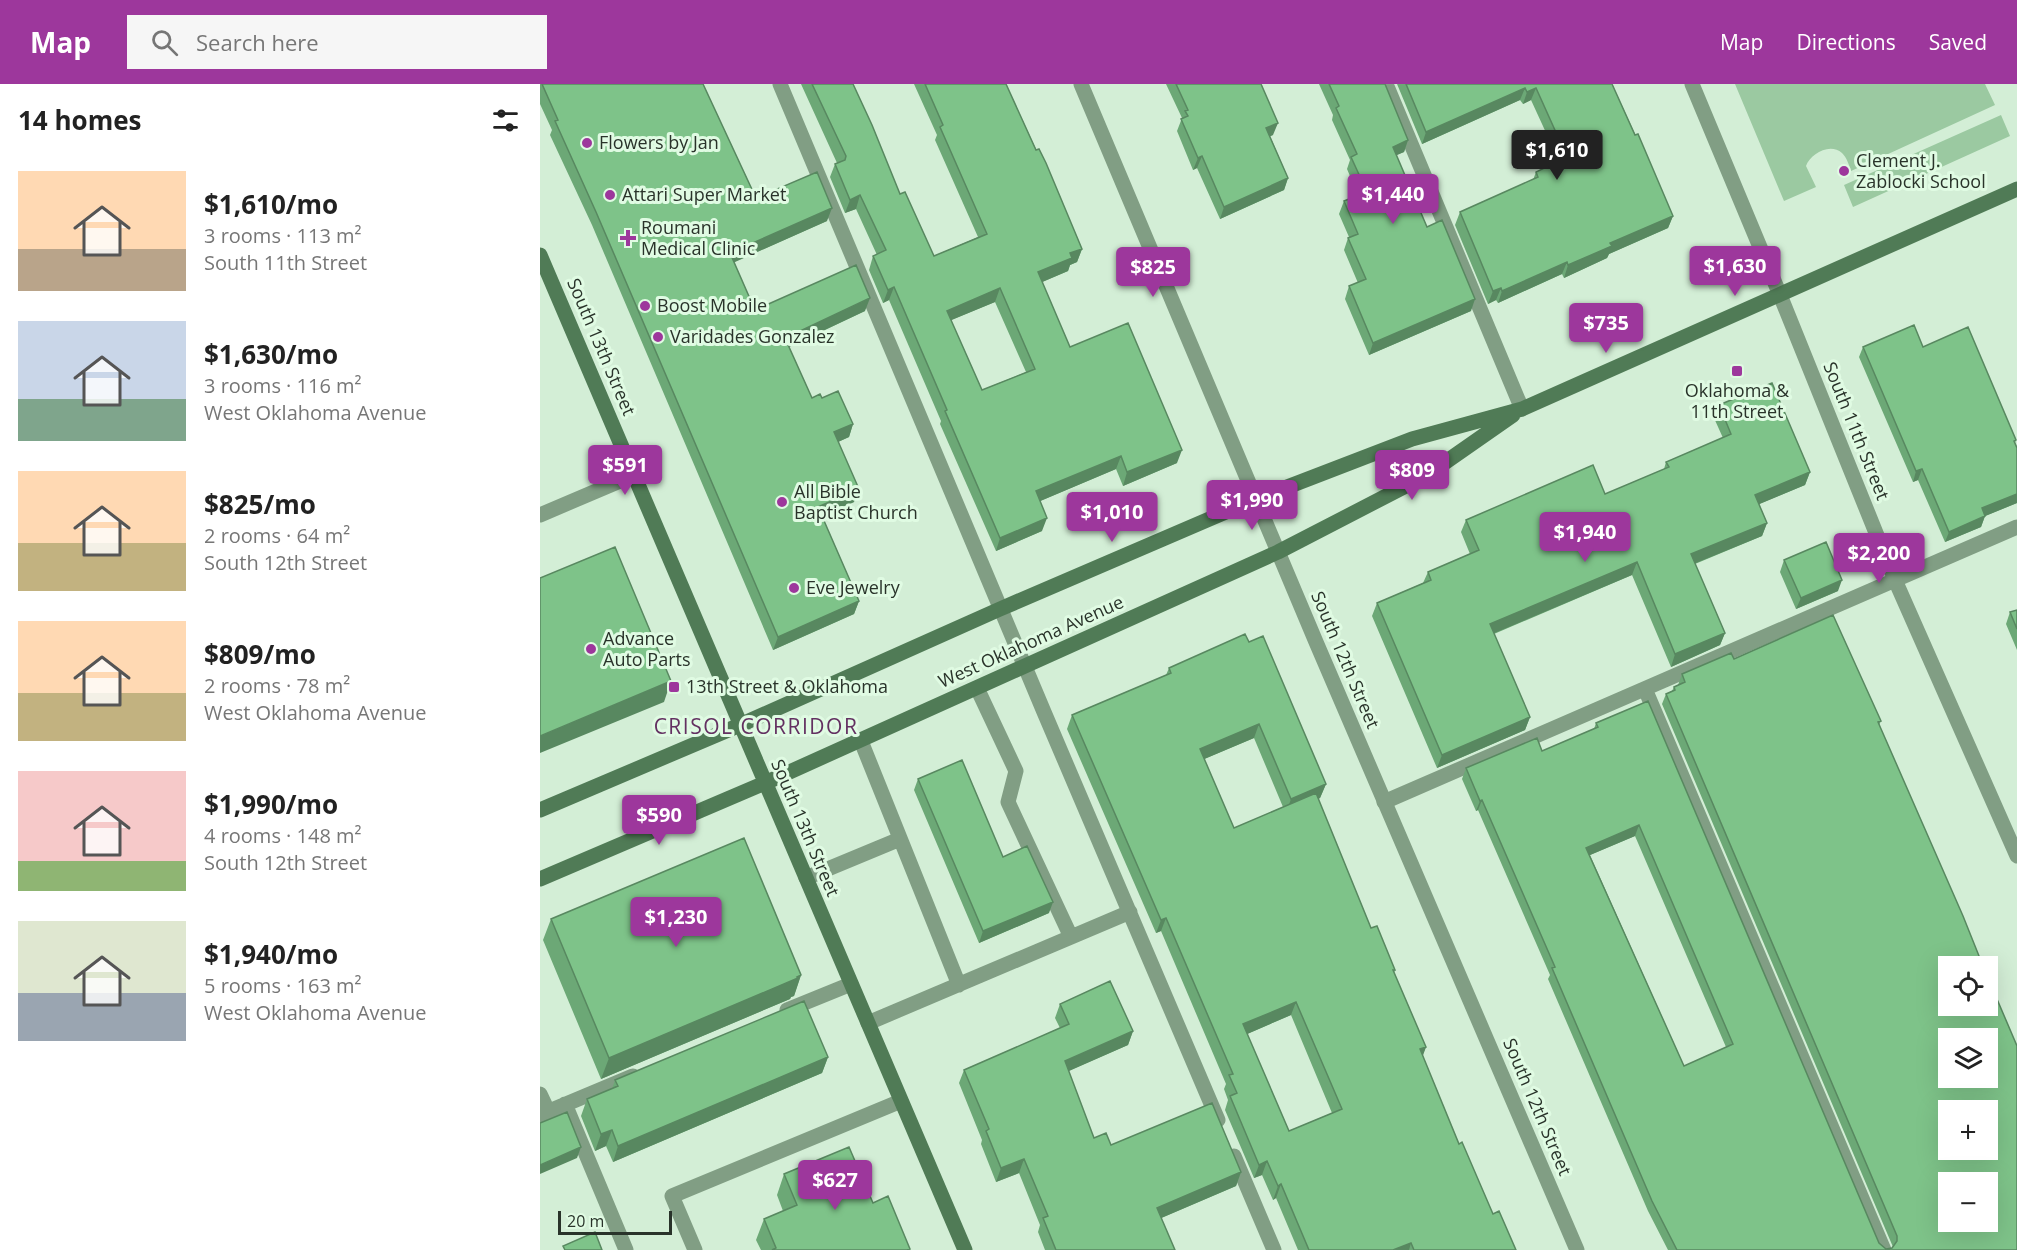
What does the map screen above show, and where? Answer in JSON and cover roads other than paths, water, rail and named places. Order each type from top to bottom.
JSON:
[{"type":"main road","name":"West Oklahoma Avenue","points":[[540,810],[1256,499],[1412,439],[1522,409],[2017,189]]},
{"type":"main road","name":"South 13th Street","points":[[540,255],[965,1250]]},
{"type":"main road","name":"West Oklahoma Avenue","points":[[540,879],[861,741],[1278,552],[1427,475],[1522,409]]},
{"type":"street","points":[[780,84],[1024,667],[1274,1250]]},
{"type":"street","name":"South 12th Street","points":[[1080,84],[1384,802],[1577,1250]]},
{"type":"street","points":[[1386,84],[1522,409]]},
{"type":"street","name":"South 11th Street","points":[[1692,84],[1895,580],[2017,856]]},
{"type":"street","points":[[540,515],[634,475]]},
{"type":"street","points":[[1384,802],[2017,527]]},
{"type":"street","points":[[977,688],[1016,771],[1008,802],[1071,937]]},
{"type":"street","points":[[1645,689],[1884,1250]]},
{"type":"street","points":[[861,741],[959,985]]},
{"type":"street","points":[[806,878],[900,839]]},
{"type":"street","points":[[868,1023],[1130,912]]},
{"type":"street","points":[[773,1017],[851,984]]},
{"type":"street","points":[[540,1094],[544,1113],[642,1072]]},
{"type":"street","points":[[695,1250],[672,1196],[901,1101]]},
{"type":"street","points":[[565,1104],[627,1250]]},
{"type":"place","name":"Flowers by Jan","points":[[587,143]]},
{"type":"place","name":"Clement J. Zablocki School","points":[[1844,171]]},
{"type":"place","name":"Attari Super Market","points":[[610,195]]},
{"type":"place","name":"Roumani Medical Clinic","points":[[628,238]]},
{"type":"place","name":"Boost Mobile","points":[[645,306]]},
{"type":"place","name":"Varidades Gonzalez","points":[[658,337]]},
{"type":"place","name":"Oklahoma & 11th Street","points":[[1737,371]]},
{"type":"place","name":"All Bible Baptist Church","points":[[782,502]]},
{"type":"place","name":"Eve Jewelry","points":[[794,588]]},
{"type":"place","name":"Advance Auto Parts","points":[[591,649]]},
{"type":"place","name":"13th Street & Oklahoma","points":[[674,687]]},
{"type":"district","name":"CRISOL CORRIDOR","points":[[756,727]]}]
